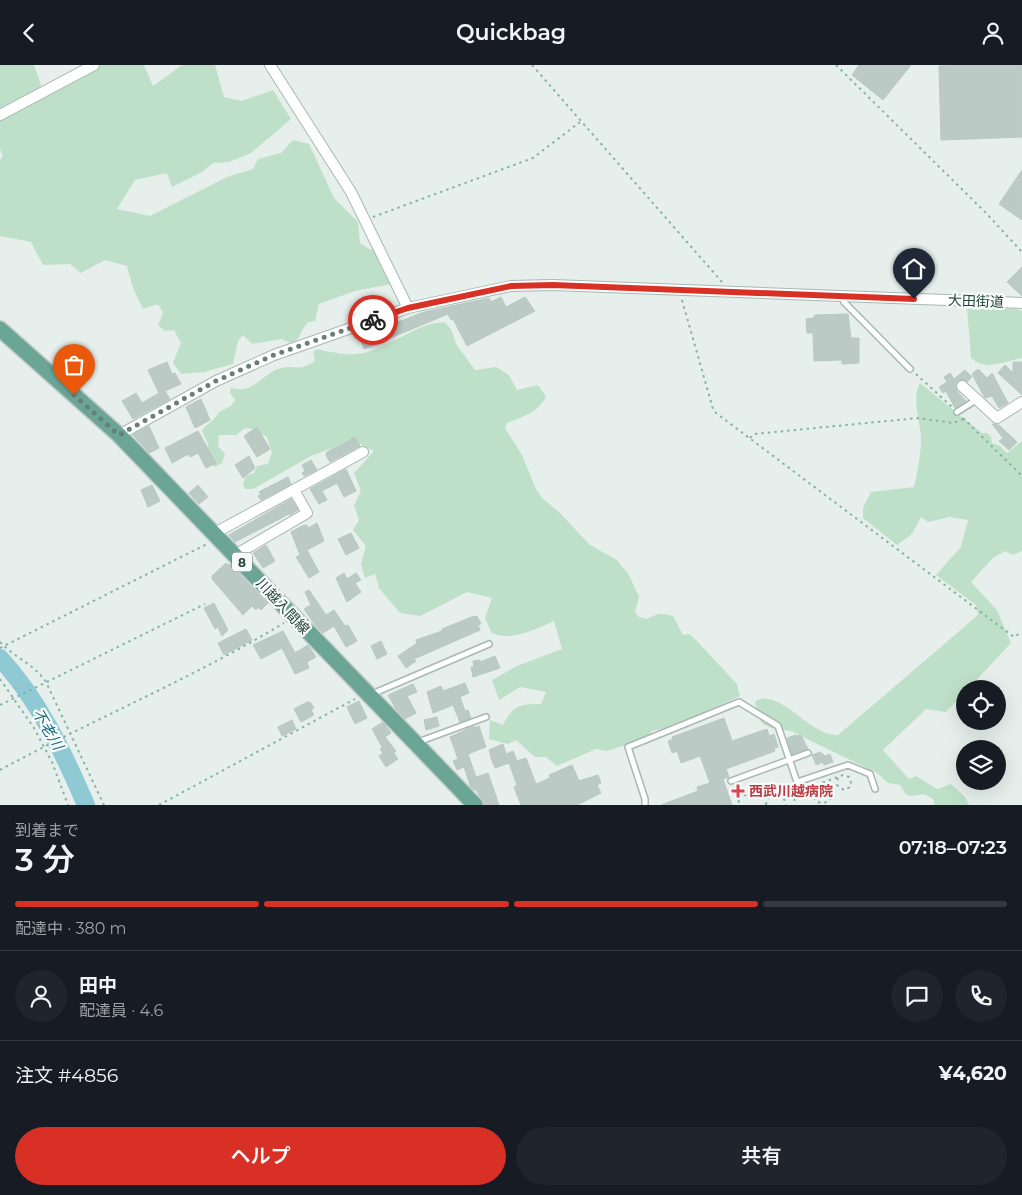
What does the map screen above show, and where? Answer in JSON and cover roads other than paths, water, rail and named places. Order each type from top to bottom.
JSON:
[{"type":"main road","name":"川越入間線","points":[[0,329],[119,435],[292,617],[475,805]]},
{"type":"street","points":[[0,115],[94,65]]},
{"type":"street","points":[[270,65],[351,192],[408,308]]},
{"type":"street","name":"大田街道","points":[[119,435],[216,381],[274,355],[408,308],[511,286],[553,285],[1022,303]]},
{"type":"street","points":[[962,386],[997,418],[1022,402]]},
{"type":"street","points":[[215,536],[294,489],[363,452]]},
{"type":"street","points":[[234,555],[307,513],[294,489]]},
{"type":"lane","points":[[842,296],[844,302],[910,369]]},
{"type":"lane","points":[[957,412],[976,400]]},
{"type":"lane","points":[[368,693],[489,645]]},
{"type":"lane","points":[[645,805],[645,799],[628,747],[739,702],[778,726],[797,782],[848,765],[870,774],[875,789]]},
{"type":"lane","points":[[415,743],[486,717]]},
{"type":"lane","points":[[731,781],[808,753]]},
{"type":"waterway","name":"不老川","points":[[0,658],[14,674],[39,710],[69,766],[86,805]]},
{"type":"place","name":"西武川越病院","points":[[738,791]]}]
